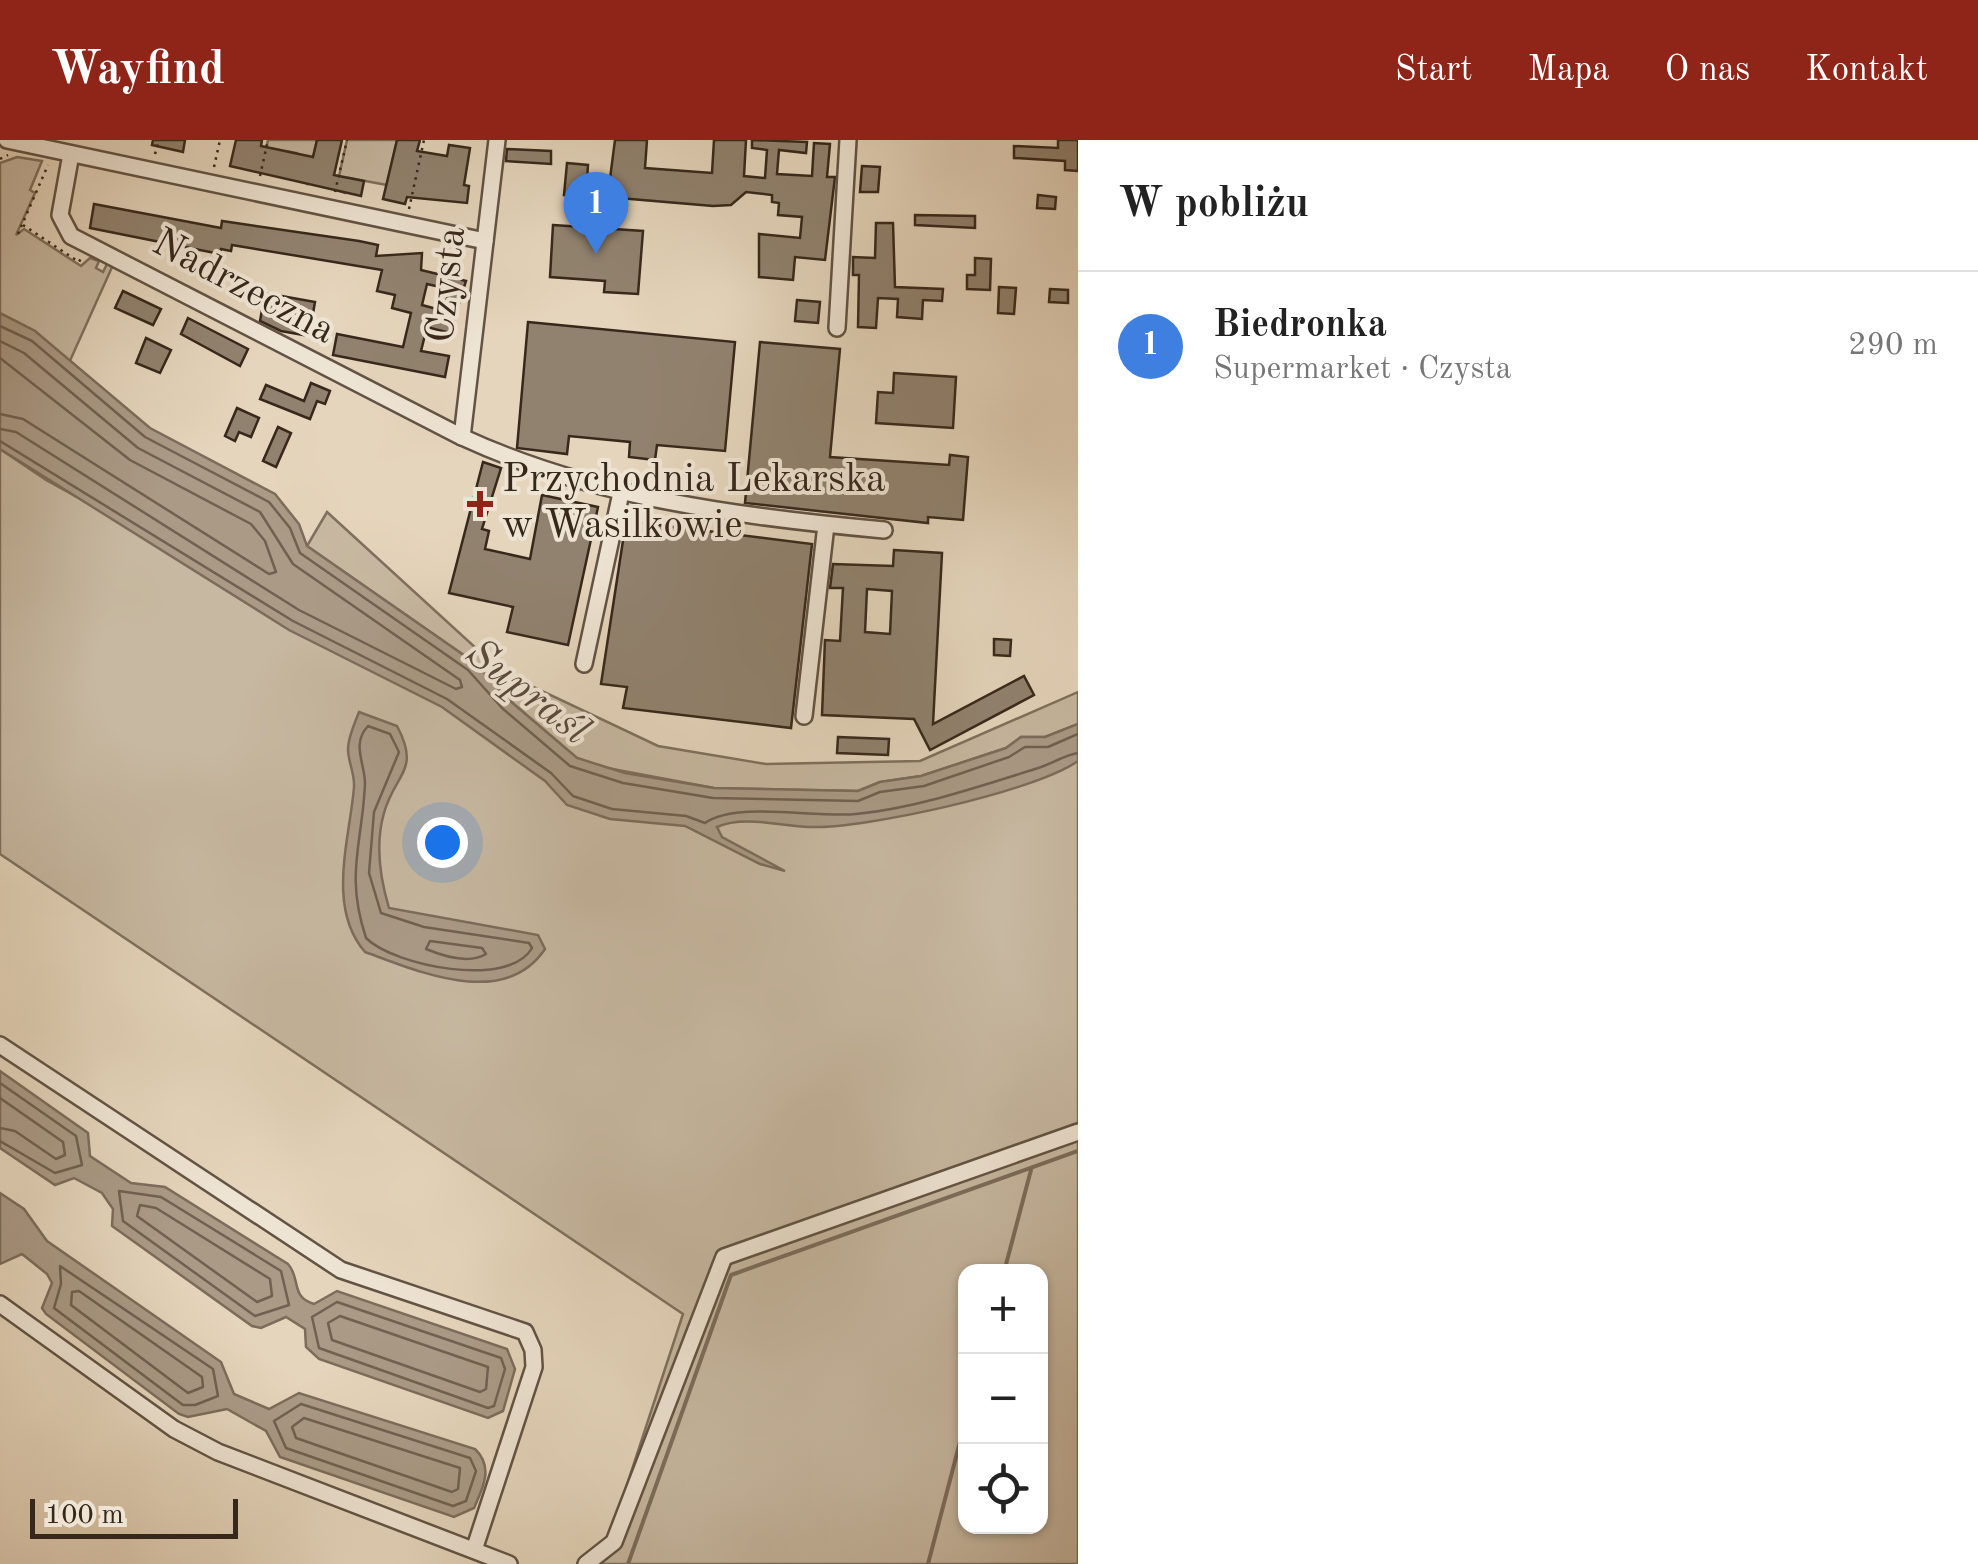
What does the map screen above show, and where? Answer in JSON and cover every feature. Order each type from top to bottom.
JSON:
[{"type":"street","points":[[8,140],[486,241]]},
{"type":"street","name":"Czysta","points":[[462,438],[497,140]]},
{"type":"street","points":[[837,328],[848,140]]},
{"type":"street","name":"Nadrzeczna","points":[[71,154],[60,216],[66,231],[462,438],[504,457],[621,494],[884,530]]},
{"type":"street","points":[[584,664],[621,494]]},
{"type":"street","points":[[804,716],[826,525]]},
{"type":"street","points":[[0,1045],[341,1270],[525,1332],[533,1350],[534,1367],[474,1550]]},
{"type":"street","points":[[586,1564],[614,1542],[724,1257],[1078,1132]]},
{"type":"street","points":[[0,1304],[174,1429],[218,1452],[509,1564]]},
{"type":"path","points":[[156,154],[159,140]]},
{"type":"path","points":[[214,167],[220,140]]},
{"type":"path","points":[[259,178],[268,140]]},
{"type":"path","points":[[335,194],[347,140]]},
{"type":"path","points":[[409,210],[424,140]]},
{"type":"path","points":[[18,234],[50,159]]},
{"type":"path","points":[[23,225],[79,262],[87,245]]},
{"type":"shaded area","points":[[268,140],[317,140],[307,182],[297,153],[274,149],[269,174],[261,172]]},
{"type":"shaded area","points":[[347,140],[397,140],[387,185],[349,178],[345,193],[336,190]]},
{"type":"shaded area","points":[[17,157],[42,161],[30,190],[35,193],[16,235],[24,229],[81,266],[90,258],[99,261],[96,268],[103,272],[108,262],[113,265],[69,363],[35,331],[0,313],[0,163]]},
{"type":"shaded area","points":[[0,449],[46,480],[453,704],[581,799],[833,808],[1078,735],[1078,1564],[601,1564],[683,1314],[0,854]]},
{"type":"shaded area","points":[[327,512],[502,672],[658,746],[766,764],[920,761],[1078,692],[1078,724],[1045,737],[1021,737],[1006,748],[921,776],[880,782],[858,791],[714,788],[602,767],[577,758],[509,700],[475,663],[307,546]]},
{"type":"water","points":[[0,313],[35,331],[150,428],[275,494],[299,524],[307,546],[475,663],[509,700],[577,758],[625,773],[714,788],[858,791],[880,782],[921,776],[1006,748],[1021,737],[1045,737],[1078,724],[1078,761],[1025,785],[907,815],[835,826],[750,821],[717,827],[722,837],[785,871],[760,864],[685,826],[610,819],[567,805],[545,781],[442,707],[289,630],[0,449]]},
{"type":"water","points":[[359,712],[397,726],[407,753],[404,771],[384,813],[380,837],[381,873],[389,908],[538,935],[545,949],[528,967],[507,978],[484,982],[459,980],[365,952],[353,934],[346,914],[343,872],[354,787],[348,744]]},
{"type":"water","points":[[0,1071],[88,1133],[90,1156],[131,1183],[165,1187],[288,1264],[299,1292],[307,1301],[314,1304],[337,1291],[507,1349],[515,1369],[503,1411],[488,1418],[319,1359],[306,1347],[305,1329],[286,1317],[261,1328],[252,1326],[112,1226],[113,1209],[102,1193],[74,1178],[55,1185],[0,1148]]},
{"type":"water","points":[[0,1193],[24,1209],[47,1241],[221,1362],[234,1394],[269,1409],[299,1393],[475,1449],[485,1470],[474,1508],[454,1517],[280,1457],[266,1431],[227,1409],[188,1417],[179,1414],[46,1314],[42,1308],[52,1283],[47,1274],[22,1254],[0,1264]]},
{"type":"building","points":[[153,140],[185,140],[183,152],[152,145]]},
{"type":"building","points":[[236,140],[262,140],[261,146],[313,157],[317,140],[342,140],[334,175],[364,181],[361,196],[230,166]]},
{"type":"building","points":[[397,140],[420,140],[417,151],[447,156],[449,145],[470,148],[464,185],[469,186],[467,203],[407,197],[405,204],[383,199]]},
{"type":"building","points":[[615,140],[647,140],[645,168],[712,173],[714,140],[746,140],[744,176],[765,178],[767,150],[752,148],[752,140],[807,142],[806,153],[779,150],[777,174],[812,176],[814,143],[830,144],[827,177],[835,177],[825,260],[795,257],[793,280],[759,277],[759,234],[800,238],[802,217],[778,215],[779,203],[772,202],[772,195],[746,192],[731,205],[713,206],[619,198],[609,186]]},
{"type":"building","points":[[1058,140],[1078,140],[1078,171],[1065,170],[1065,161],[1014,158],[1014,146],[1058,148]]},
{"type":"building","points":[[507,149],[551,151],[551,164],[506,161]]},
{"type":"building","points":[[567,163],[588,165],[586,197],[564,195]]},
{"type":"building","points":[[862,166],[880,167],[878,192],[860,192]]},
{"type":"building","points":[[1038,195],[1056,197],[1055,209],[1037,208]]},
{"type":"building","points":[[94,204],[221,228],[222,221],[359,241],[378,245],[376,256],[422,253],[421,270],[466,281],[450,333],[427,327],[421,351],[449,356],[445,377],[333,355],[337,334],[403,347],[411,313],[392,308],[395,295],[377,291],[382,270],[232,245],[231,251],[221,249],[220,254],[90,228]],"holes":[[[427,284],[449,289],[444,311],[422,305]]]},
{"type":"building","points":[[915,215],[975,216],[975,228],[915,225]]},
{"type":"building","points":[[876,223],[893,223],[895,287],[943,289],[942,301],[923,300],[922,319],[897,317],[898,299],[878,298],[876,328],[858,327],[859,275],[853,275],[853,257],[875,258]]},
{"type":"building","points":[[553,225],[643,231],[638,294],[604,292],[605,281],[550,277]]},
{"type":"building","points":[[975,258],[991,259],[990,290],[967,289],[967,275],[975,275]]},
{"type":"building","points":[[999,287],[1016,288],[1014,314],[998,313]]},
{"type":"building","points":[[1050,289],[1068,290],[1068,303],[1049,302]]},
{"type":"building","points":[[123,291],[161,309],[153,325],[115,308]]},
{"type":"building","points":[[265,293],[315,302],[309,336],[281,331],[260,321]]},
{"type":"building","points":[[797,300],[820,302],[818,323],[795,321]]},
{"type":"building","points":[[188,318],[248,349],[240,366],[181,334]]},
{"type":"building","points":[[528,322],[735,342],[725,451],[657,445],[655,460],[629,457],[630,442],[569,436],[567,454],[517,448]]},
{"type":"building","points":[[146,338],[171,350],[160,373],[136,363]]},
{"type":"building","points":[[760,342],[840,349],[830,457],[949,465],[950,455],[968,457],[963,520],[928,517],[928,523],[745,503]]},
{"type":"building","points":[[894,373],[956,377],[953,428],[876,423],[878,392],[893,393]]},
{"type":"building","points":[[311,383],[330,391],[325,404],[317,401],[310,419],[260,399],[266,385],[304,401]]},
{"type":"building","points":[[237,408],[259,418],[251,437],[239,432],[235,441],[225,436]]},
{"type":"building","points":[[278,427],[291,433],[276,467],[263,461]]},
{"type":"building","points":[[483,462],[501,468],[482,529],[489,531],[485,549],[530,559],[542,495],[598,507],[568,645],[507,632],[513,607],[449,593]]},
{"type":"building","points":[[626,521],[812,544],[791,728],[623,708],[627,687],[601,684]]},
{"type":"building","points":[[894,550],[942,553],[933,724],[1024,676],[1034,695],[930,750],[914,719],[822,715],[825,640],[840,641],[843,588],[830,588],[833,564],[893,566]],"holes":[[[867,589],[892,591],[890,634],[865,632]]]},
{"type":"building","points":[[994,639],[1011,640],[1010,656],[994,655]]},
{"type":"building","points":[[838,737],[889,739],[888,755],[837,753]]},
{"type":"waterway","points":[[628,1564],[731,1275],[1078,1151]]},
{"type":"waterway","points":[[1006,1264],[1031,1170]]},
{"type":"waterway","points":[[928,1564],[959,1444]]},
{"type":"place","name":"Biedronka","points":[[596,254]]},
{"type":"place","name":"Przychodnia Lekarska w Wasilkowie","points":[[480,504]]},
{"type":"water label","name":"Supraśl","points":[[527,693]]}]
